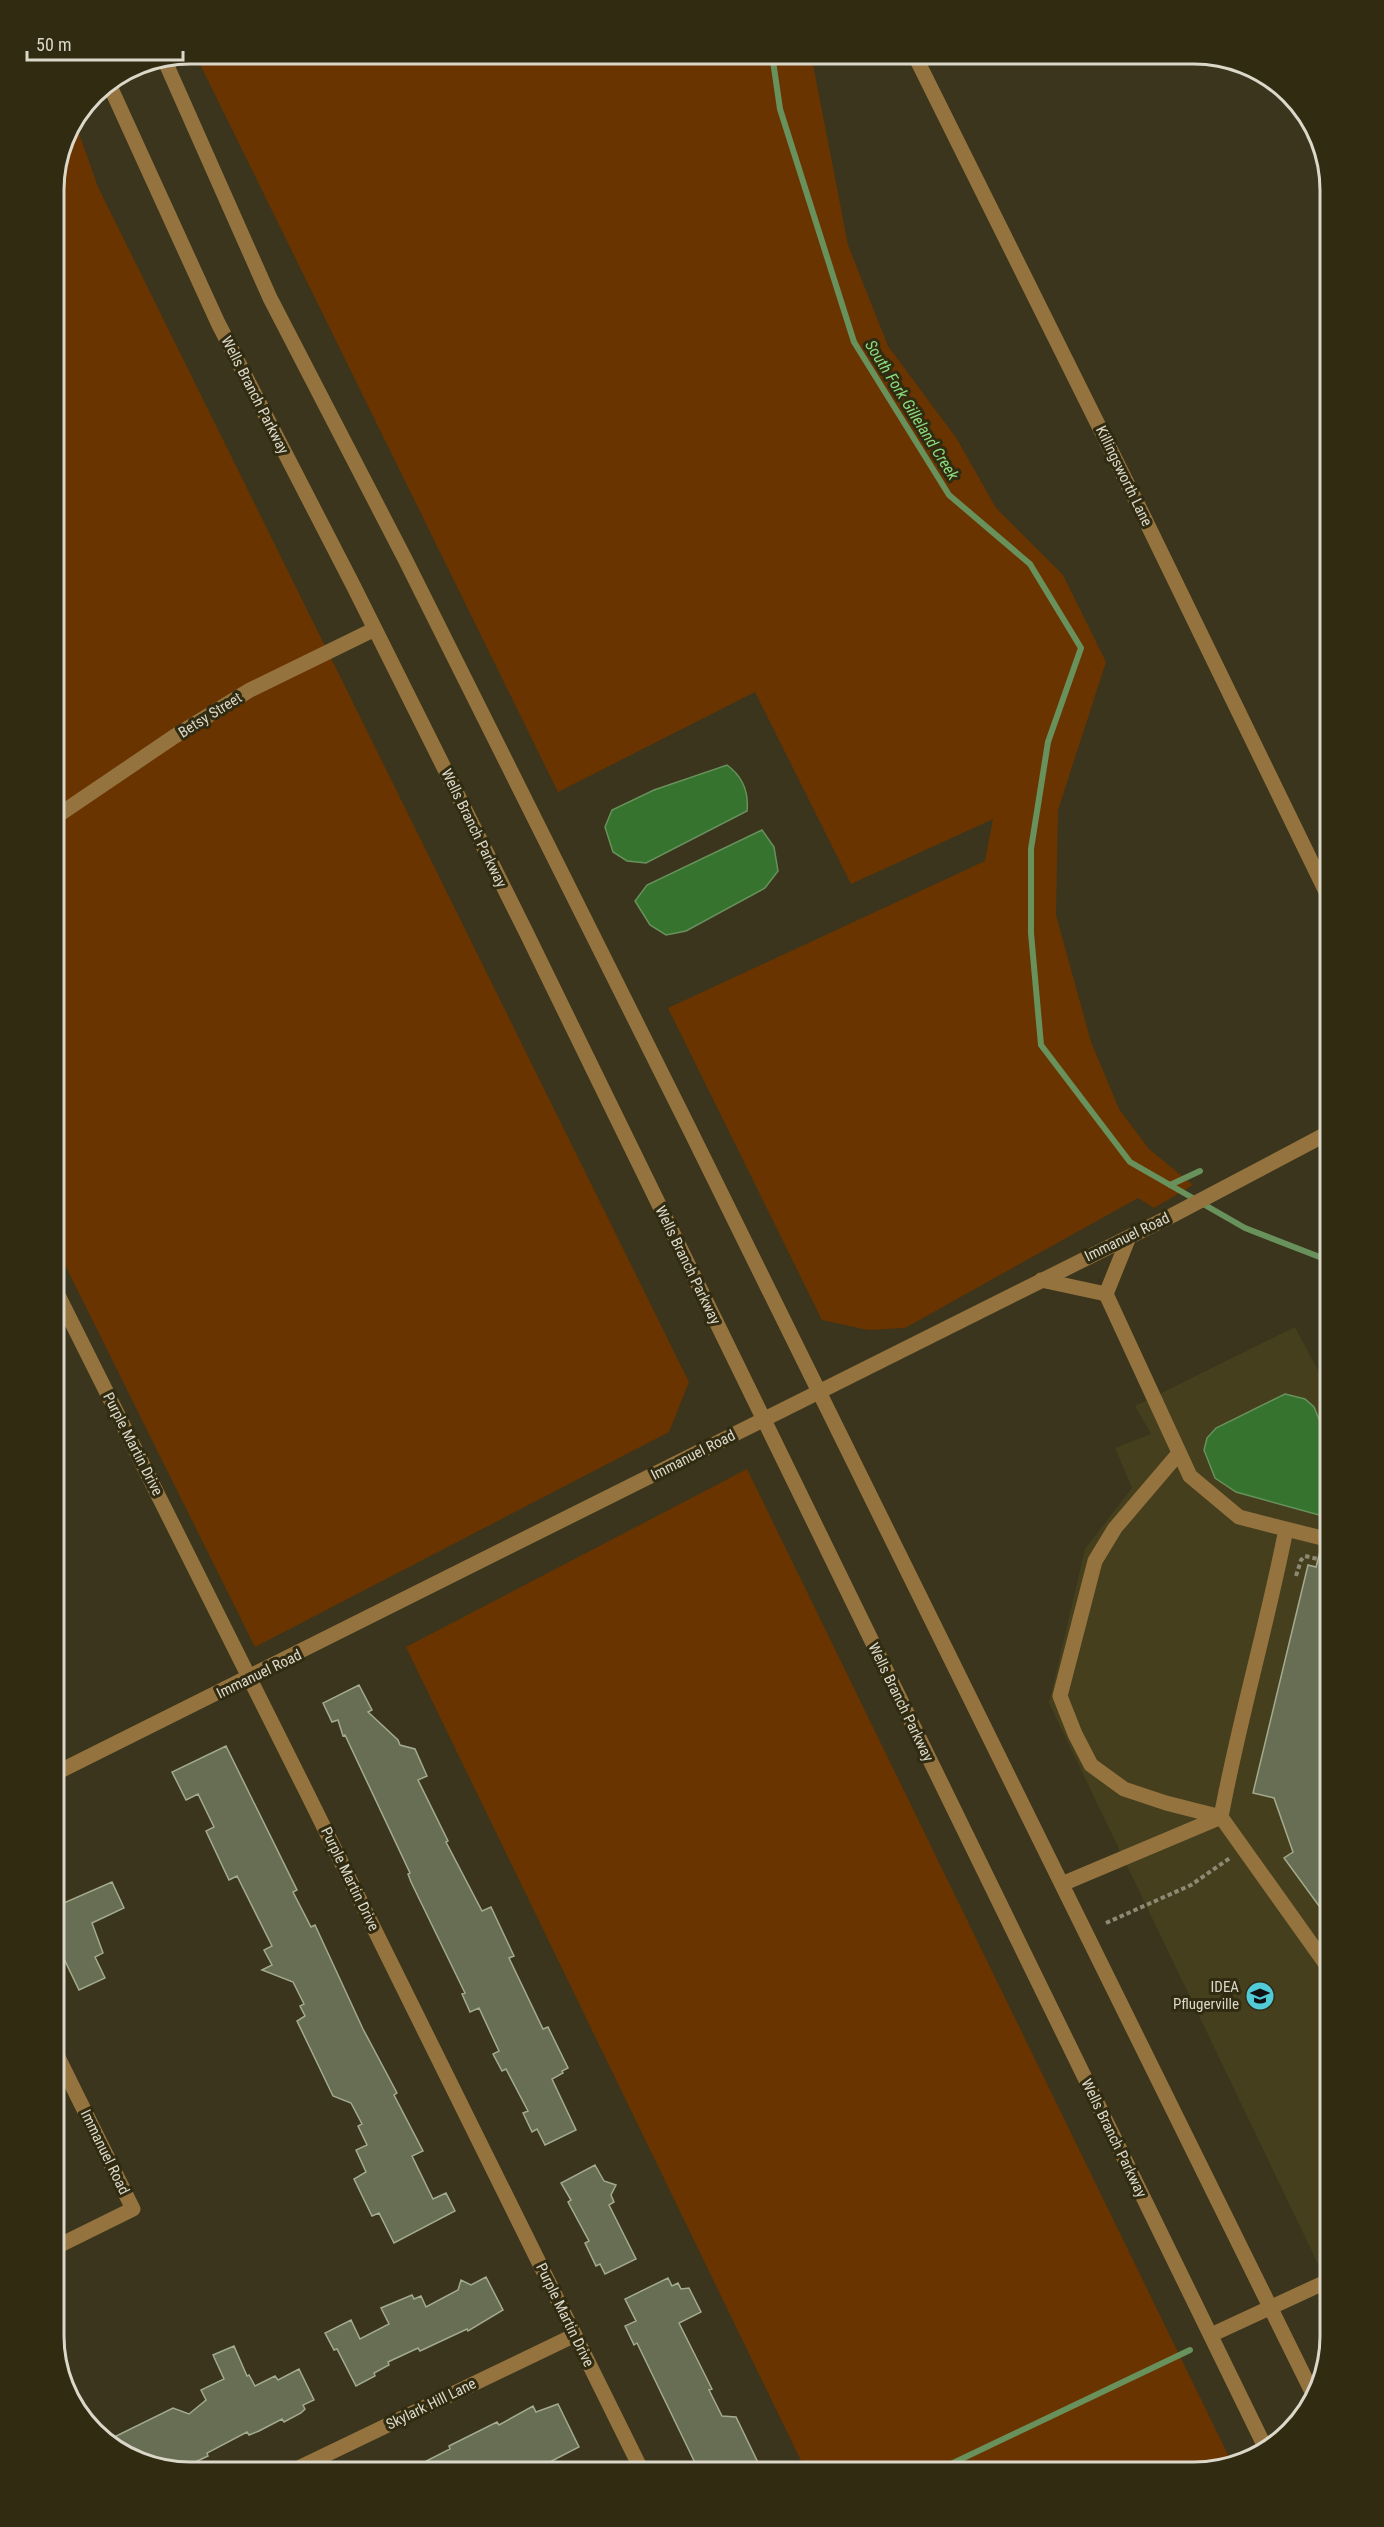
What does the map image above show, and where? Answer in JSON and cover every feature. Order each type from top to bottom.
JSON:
[{"type":"street","name":"Killingsworth Lane","points":[[919,65],[1140,509],[1320,879]]},
{"type":"street","points":[[167,67],[270,298],[405,559],[820,1392],[1309,2387]]},
{"type":"street","name":"Wells Branch Parkway","points":[[112,91],[218,323],[375,629],[1263,2442]]},
{"type":"street","name":"Betsy Street","points":[[65,811],[175,736],[250,690],[375,629]]},
{"type":"street","name":"Immanuel Road","points":[[64,1769],[1173,1215],[1320,1137]]},
{"type":"street","points":[[1129,1237],[1106,1294],[1190,1476],[1239,1517],[1320,1538]]},
{"type":"street","points":[[1041,1280],[1106,1294]]},
{"type":"street","name":"Purple Martin Drive","points":[[64,1308],[638,2462]]},
{"type":"street","points":[[1179,1453],[1115,1528],[1095,1561],[1060,1696],[1075,1734],[1091,1765],[1124,1789],[1166,1803],[1221,1817],[1320,1956]]},
{"type":"street","points":[[1221,1817],[1237,1735],[1271,1603],[1286,1529]]},
{"type":"street","points":[[1062,1884],[1221,1817]]},
{"type":"street","name":"Immanuel Road","points":[[64,2070],[133,2209],[64,2243]]},
{"type":"street","points":[[1211,2335],[1320,2285]]},
{"type":"street","name":"Skylark Hill Lane","points":[[311,2462],[575,2335]]},
{"type":"path","points":[[1295,1582],[1300,1560],[1305,1556],[1318,1559]]},
{"type":"path","points":[[1106,1923],[1191,1885],[1233,1856]]},
{"type":"shaded area","points":[[200,64],[813,65],[848,245],[888,346],[957,439],[996,508],[1063,575],[1106,662],[1058,810],[1056,915],[1091,1042],[1119,1109],[1149,1149],[1193,1185],[1154,1208],[1138,1198],[905,1328],[868,1330],[822,1320],[668,1008],[985,861],[993,819],[851,884],[755,692],[558,792]]},
{"type":"shaded area","points":[[78,132],[98,187],[689,1382],[669,1432],[255,1647],[64,1264],[65,182],[69,158]]},
{"type":"shaded area","points":[[727,765],[737,774],[743,785],[747,797],[747,811],[646,863],[627,861],[613,852],[605,827],[612,810],[654,790]]},
{"type":"shaded area","points":[[762,830],[774,847],[778,871],[765,888],[686,931],[666,935],[650,925],[635,901],[647,885]]},
{"type":"shaded area","name":"IDEA Pflugerville","points":[[1295,1327],[1320,1374],[1320,2268],[1049,1703],[1085,1549],[1132,1488],[1115,1448],[1151,1434],[1135,1406]]},
{"type":"shaded area","points":[[1285,1394],[1305,1399],[1314,1407],[1320,1422],[1320,1515],[1236,1492],[1215,1478],[1204,1450],[1207,1438],[1216,1428]]},
{"type":"shaded area","points":[[747,1469],[1229,2457],[1194,2462],[802,2462],[406,1647]]},
{"type":"building","points":[[1320,1552],[1320,1907],[1284,1858],[1293,1852],[1274,1798],[1253,1793],[1308,1565],[1316,1567]]},
{"type":"building","points":[[359,1685],[372,1710],[368,1712],[398,1740],[400,1745],[415,1749],[427,1776],[418,1780],[448,1841],[446,1842],[482,1911],[491,1907],[514,1956],[509,1958],[543,2029],[548,2027],[568,2068],[552,2079],[576,2130],[545,2145],[537,2129],[532,2132],[523,2113],[528,2111],[506,2069],[502,2071],[493,2054],[499,2051],[479,2008],[470,2012],[462,1994],[465,1993],[411,1882],[408,1874],[410,1873],[345,1735],[343,1736],[338,1720],[332,1722],[323,1703]]},
{"type":"building","points":[[226,1746],[297,1890],[293,1892],[311,1927],[315,1925],[363,2029],[397,2093],[394,2095],[423,2151],[412,2156],[433,2199],[446,2193],[455,2211],[394,2243],[379,2213],[372,2216],[354,2179],[366,2172],[356,2150],[367,2145],[358,2126],[362,2124],[351,2103],[333,2096],[297,2021],[305,2016],[300,2006],[304,2004],[293,1982],[262,1970],[272,1965],[264,1950],[272,1946],[237,1876],[229,1880],[206,1831],[214,1827],[198,1794],[186,1800],[172,1772]]},
{"type":"building","points":[[112,1882],[124,1908],[92,1923],[103,1953],[95,1957],[105,1978],[79,1990],[64,1959],[64,1903]]},
{"type":"building","points":[[595,2165],[604,2181],[616,2185],[611,2195],[614,2202],[609,2205],[636,2259],[605,2274],[600,2264],[596,2266],[585,2243],[589,2241],[568,2202],[571,2200],[561,2183]]},
{"type":"building","points":[[486,2277],[503,2310],[468,2331],[467,2329],[420,2351],[418,2348],[388,2362],[389,2365],[374,2373],[375,2376],[356,2386],[337,2349],[334,2350],[325,2333],[351,2320],[360,2339],[389,2324],[381,2308],[412,2295],[414,2299],[421,2296],[426,2307],[458,2290],[461,2280],[471,2285]]},
{"type":"building","points":[[668,2278],[672,2286],[678,2283],[681,2289],[689,2288],[701,2312],[679,2323],[712,2389],[709,2390],[722,2416],[736,2417],[758,2462],[695,2462],[637,2343],[634,2345],[625,2326],[636,2321],[625,2299]]},
{"type":"building","points":[[234,2346],[247,2376],[249,2375],[255,2386],[275,2376],[278,2380],[299,2369],[314,2400],[303,2405],[305,2409],[301,2413],[284,2422],[282,2419],[249,2435],[247,2432],[207,2453],[208,2456],[195,2462],[166,2460],[150,2456],[127,2446],[114,2437],[173,2408],[189,2414],[206,2400],[201,2390],[224,2379],[213,2355]]},
{"type":"building","points":[[558,2404],[579,2447],[550,2462],[425,2462],[450,2449],[449,2446],[497,2422],[499,2425],[533,2406],[536,2412]]},
{"type":"waterway","name":"South Fork Gilleland Creek","points":[[774,65],[780,109],[854,342],[949,495],[1030,564],[1081,648],[1048,742],[1031,849],[1031,933],[1041,1045],[1130,1162],[1245,1228],[1320,1257]]},
{"type":"waterway","points":[[1170,1185],[1200,1171]]},
{"type":"waterway","points":[[955,2462],[1190,2350]]},
{"type":"place","name":"IDEA Pflugerville","points":[[1260,1996]]}]
